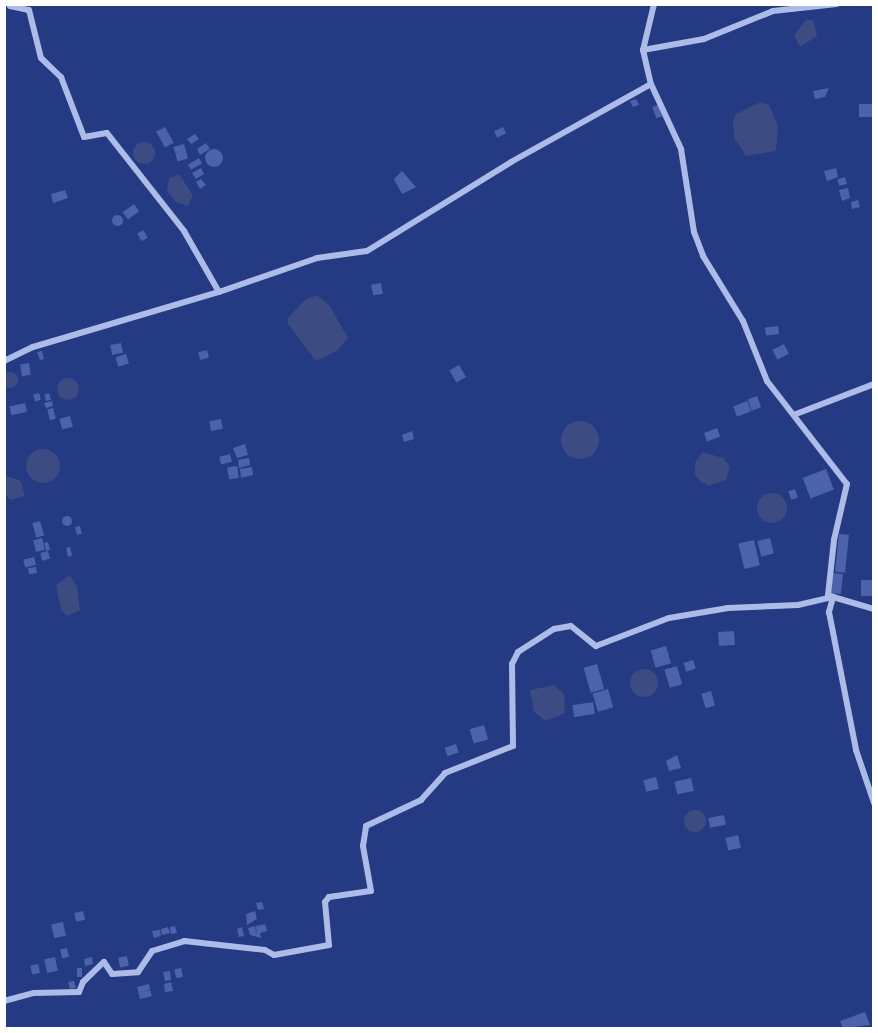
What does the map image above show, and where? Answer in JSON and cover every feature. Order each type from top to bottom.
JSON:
[{"type":"street","points":[[654,4],[643,50],[651,84],[676,132],[693,232],[703,256],[742,321],[746,338],[767,381],[796,414],[847,484],[834,540],[828,595],[873,609]]},
{"type":"street","points":[[643,50],[704,39],[773,10],[837,4]]},
{"type":"street","points":[[10,6],[29,9],[41,58],[61,77],[84,137],[107,133],[184,231],[219,292]]},
{"type":"street","points":[[4,361],[33,347],[219,292],[317,258],[368,251],[511,162],[651,84]]},
{"type":"street","points":[[796,414],[873,384]]},
{"type":"street","points":[[833,597],[829,612],[842,682],[865,786],[873,803]]},
{"type":"street","points":[[4,1001],[34,993],[79,992],[83,982],[104,962],[112,974],[138,972],[152,951],[183,941],[265,950],[274,955],[329,945],[325,902],[329,897],[371,891],[363,846],[366,826],[421,800],[445,773],[513,746],[512,664],[518,652],[554,629],[571,626],[596,646],[669,618],[728,608],[798,605],[833,597]]},
{"type":"water","points":[[806,20],[813,20],[817,36],[800,47],[794,35]]},
{"type":"water","points":[[761,102],[769,105],[778,125],[776,151],[746,156],[734,138],[733,122],[736,114]]},
{"type":"water","points":[[144,142],[154,149],[155,153],[148,163],[144,164],[134,157],[133,153],[140,143]]},
{"type":"water","points":[[179,174],[193,195],[188,206],[176,202],[167,191],[169,178]]},
{"type":"water","points":[[317,295],[329,305],[348,338],[337,351],[316,361],[288,324],[288,318],[306,299]]},
{"type":"water","points":[[10,372],[16,374],[18,380],[16,386],[10,388],[4,386],[2,380],[4,374]]},
{"type":"water","points":[[68,378],[76,381],[79,389],[76,397],[68,400],[60,397],[57,389],[60,381]]},
{"type":"water","points":[[580,421],[594,426],[599,440],[594,454],[580,459],[566,454],[561,440],[566,426]]},
{"type":"water","points":[[43,449],[55,454],[60,466],[55,478],[43,483],[31,478],[26,466],[31,454]]},
{"type":"water","points":[[702,452],[723,458],[730,466],[726,480],[708,486],[700,481],[695,474],[695,463]]},
{"type":"water","points":[[4,475],[21,481],[25,496],[11,500],[5,495]]},
{"type":"water","points":[[772,493],[783,497],[787,508],[783,519],[772,523],[761,519],[757,508],[761,497]]},
{"type":"water","points":[[70,575],[77,587],[80,610],[67,616],[61,610],[56,585]]},
{"type":"water","points":[[644,669],[654,673],[658,683],[654,693],[644,697],[634,693],[630,683],[634,673]]},
{"type":"water","points":[[555,685],[564,695],[565,713],[546,721],[534,712],[530,690]]},
{"type":"water","points":[[695,810],[703,813],[706,821],[703,829],[695,832],[687,829],[684,821],[687,813]]},
{"type":"building","points":[[829,88],[825,97],[815,99],[813,91]]},
{"type":"building","points":[[636,99],[639,105],[633,107],[630,101]]},
{"type":"building","points":[[859,104],[874,104],[874,117],[859,117]]},
{"type":"building","points":[[658,105],[662,116],[656,118],[652,107]]},
{"type":"building","points":[[165,127],[174,143],[165,148],[156,132]]},
{"type":"building","points":[[503,127],[506,133],[497,138],[494,132]]},
{"type":"building","points":[[195,134],[199,139],[191,144],[187,139]]},
{"type":"building","points":[[206,143],[210,149],[200,155],[197,149]]},
{"type":"building","points":[[184,144],[188,158],[178,161],[173,147]]},
{"type":"building","points":[[214,149],[220,152],[223,158],[220,164],[214,167],[208,164],[205,158],[208,152]]},
{"type":"building","points":[[199,158],[202,163],[191,170],[188,165]]},
{"type":"building","points":[[201,168],[204,174],[196,179],[192,173]]},
{"type":"building","points":[[836,168],[838,177],[827,181],[824,171]]},
{"type":"building","points":[[402,171],[416,187],[402,194],[394,179]]},
{"type":"building","points":[[845,177],[847,184],[839,186],[837,179]]},
{"type":"building","points":[[201,179],[206,185],[200,189],[196,182]]},
{"type":"building","points":[[848,188],[850,198],[842,201],[839,190]]},
{"type":"building","points":[[65,190],[68,198],[53,203],[51,194]]},
{"type":"building","points":[[858,200],[860,207],[852,209],[851,202]]},
{"type":"building","points":[[134,204],[139,211],[128,220],[123,212]]},
{"type":"building","points":[[117,215],[121,216],[121,224],[117,225],[113,224],[112,220],[113,216]]},
{"type":"building","points":[[143,230],[148,238],[142,241],[137,234]]},
{"type":"building","points":[[381,283],[383,294],[373,296],[371,285]]},
{"type":"building","points":[[778,326],[779,334],[766,336],[765,328]]},
{"type":"building","points":[[121,343],[123,353],[112,355],[110,345]]},
{"type":"building","points":[[784,344],[789,354],[777,360],[772,350]]},
{"type":"building","points":[[207,350],[209,358],[200,360],[198,352]]},
{"type":"building","points":[[42,351],[44,359],[40,360],[37,352]]},
{"type":"building","points":[[126,354],[129,364],[118,367],[115,357]]},
{"type":"building","points":[[29,363],[31,375],[22,376],[20,364]]},
{"type":"building","points":[[459,365],[466,377],[456,383],[449,370]]},
{"type":"building","points":[[39,393],[41,400],[35,401],[33,395]]},
{"type":"building","points":[[49,393],[51,400],[46,401],[44,394]]},
{"type":"building","points":[[757,396],[761,407],[752,411],[748,399]]},
{"type":"building","points":[[52,401],[53,406],[46,408],[44,403]]},
{"type":"building","points":[[747,401],[751,411],[737,417],[733,407]]},
{"type":"building","points":[[25,403],[27,412],[11,415],[9,407]]},
{"type":"building","points":[[53,408],[56,419],[50,420],[47,410]]},
{"type":"building","points":[[70,416],[73,427],[62,429],[59,419]]},
{"type":"building","points":[[221,419],[223,429],[211,431],[209,421]]},
{"type":"building","points":[[717,428],[720,436],[707,441],[704,433]]},
{"type":"building","points":[[412,431],[414,439],[404,442],[402,435]]},
{"type":"building","points":[[245,444],[248,455],[237,458],[233,448]]},
{"type":"building","points":[[230,454],[232,462],[221,464],[219,457]]},
{"type":"building","points":[[249,458],[250,465],[239,468],[238,460]]},
{"type":"building","points":[[237,466],[239,478],[229,479],[227,468]]},
{"type":"building","points":[[252,467],[253,475],[241,478],[240,469]]},
{"type":"building","points":[[826,469],[834,490],[811,498],[803,478]]},
{"type":"building","points":[[795,489],[798,498],[791,500],[788,491]]},
{"type":"building","points":[[67,516],[71,517],[71,525],[67,526],[63,525],[62,521],[63,517]]},
{"type":"building","points":[[40,521],[44,535],[36,538],[32,523]]},
{"type":"building","points":[[80,526],[82,534],[77,535],[75,527]]},
{"type":"building","points":[[839,534],[849,535],[845,573],[835,572]]},
{"type":"building","points":[[42,538],[45,550],[36,552],[33,540]]},
{"type":"building","points":[[770,538],[774,554],[761,557],[757,541]]},
{"type":"building","points":[[754,540],[760,565],[744,569],[738,544]]},
{"type":"building","points":[[48,542],[50,550],[46,551],[44,543]]},
{"type":"building","points":[[70,547],[72,556],[68,557],[66,548]]},
{"type":"building","points":[[48,551],[50,559],[42,561],[40,553]]},
{"type":"building","points":[[34,557],[36,565],[25,567],[23,560]]},
{"type":"building","points":[[36,567],[37,573],[29,574],[28,568]]},
{"type":"building","points":[[833,573],[843,574],[841,594],[831,593]]},
{"type":"building","points":[[861,580],[874,580],[874,596],[861,596]]},
{"type":"building","points":[[734,631],[735,645],[719,646],[718,632]]},
{"type":"building","points":[[666,646],[671,663],[656,668],[651,650]]},
{"type":"building","points":[[693,660],[696,669],[686,672],[683,663]]},
{"type":"building","points":[[597,664],[604,689],[591,693],[584,668]]},
{"type":"building","points":[[677,666],[682,684],[670,688],[665,670]]},
{"type":"building","points":[[608,689],[613,707],[598,712],[593,693]]},
{"type":"building","points":[[711,691],[715,705],[706,708],[701,694]]},
{"type":"building","points":[[593,702],[595,714],[574,717],[572,705]]},
{"type":"building","points":[[484,725],[488,739],[474,744],[470,729]]},
{"type":"building","points":[[456,744],[459,753],[447,756],[445,748]]},
{"type":"building","points":[[677,755],[681,768],[669,771],[666,761]]},
{"type":"building","points":[[656,777],[659,789],[646,792],[643,780]]},
{"type":"building","points":[[691,778],[694,791],[677,794],[674,782]]},
{"type":"building","points":[[724,815],[726,825],[710,828],[708,818]]},
{"type":"building","points":[[738,835],[741,848],[728,851],[725,838]]},
{"type":"building","points":[[262,902],[264,909],[258,910],[256,903]]},
{"type":"building","points":[[83,911],[85,920],[76,922],[74,913]]},
{"type":"building","points":[[255,911],[257,919],[247,925],[246,914]]},
{"type":"building","points":[[63,922],[66,936],[54,938],[51,924]]},
{"type":"building","points":[[265,924],[267,931],[260,933],[261,938],[250,935],[248,928],[255,926],[257,935],[256,926]]},
{"type":"building","points":[[175,926],[177,933],[171,934],[170,927]]},
{"type":"building","points":[[168,927],[170,933],[162,935],[161,929]]},
{"type":"building","points":[[242,927],[244,936],[239,937],[237,929]]},
{"type":"building","points":[[160,930],[161,936],[154,938],[152,931]]},
{"type":"building","points":[[67,948],[69,957],[62,958],[60,950]]},
{"type":"building","points":[[127,956],[129,966],[120,968],[118,958]]},
{"type":"building","points":[[55,957],[58,971],[47,973],[44,959]]},
{"type":"building","points":[[92,957],[93,964],[85,966],[84,959]]},
{"type":"building","points":[[38,964],[40,973],[32,975],[30,966]]},
{"type":"building","points":[[77,968],[82,968],[82,977],[77,977]]},
{"type":"building","points":[[181,968],[183,977],[176,978],[174,970]]},
{"type":"building","points":[[170,971],[171,980],[165,981],[163,972]]},
{"type":"building","points":[[74,981],[76,988],[70,989],[68,982]]},
{"type":"building","points":[[171,982],[173,991],[165,992],[164,984]]},
{"type":"building","points":[[149,984],[150,989],[143,992],[150,990],[152,996],[140,999],[137,987]]},
{"type":"building","points":[[865,1012],[870,1025],[843,1028],[840,1021]]}]
